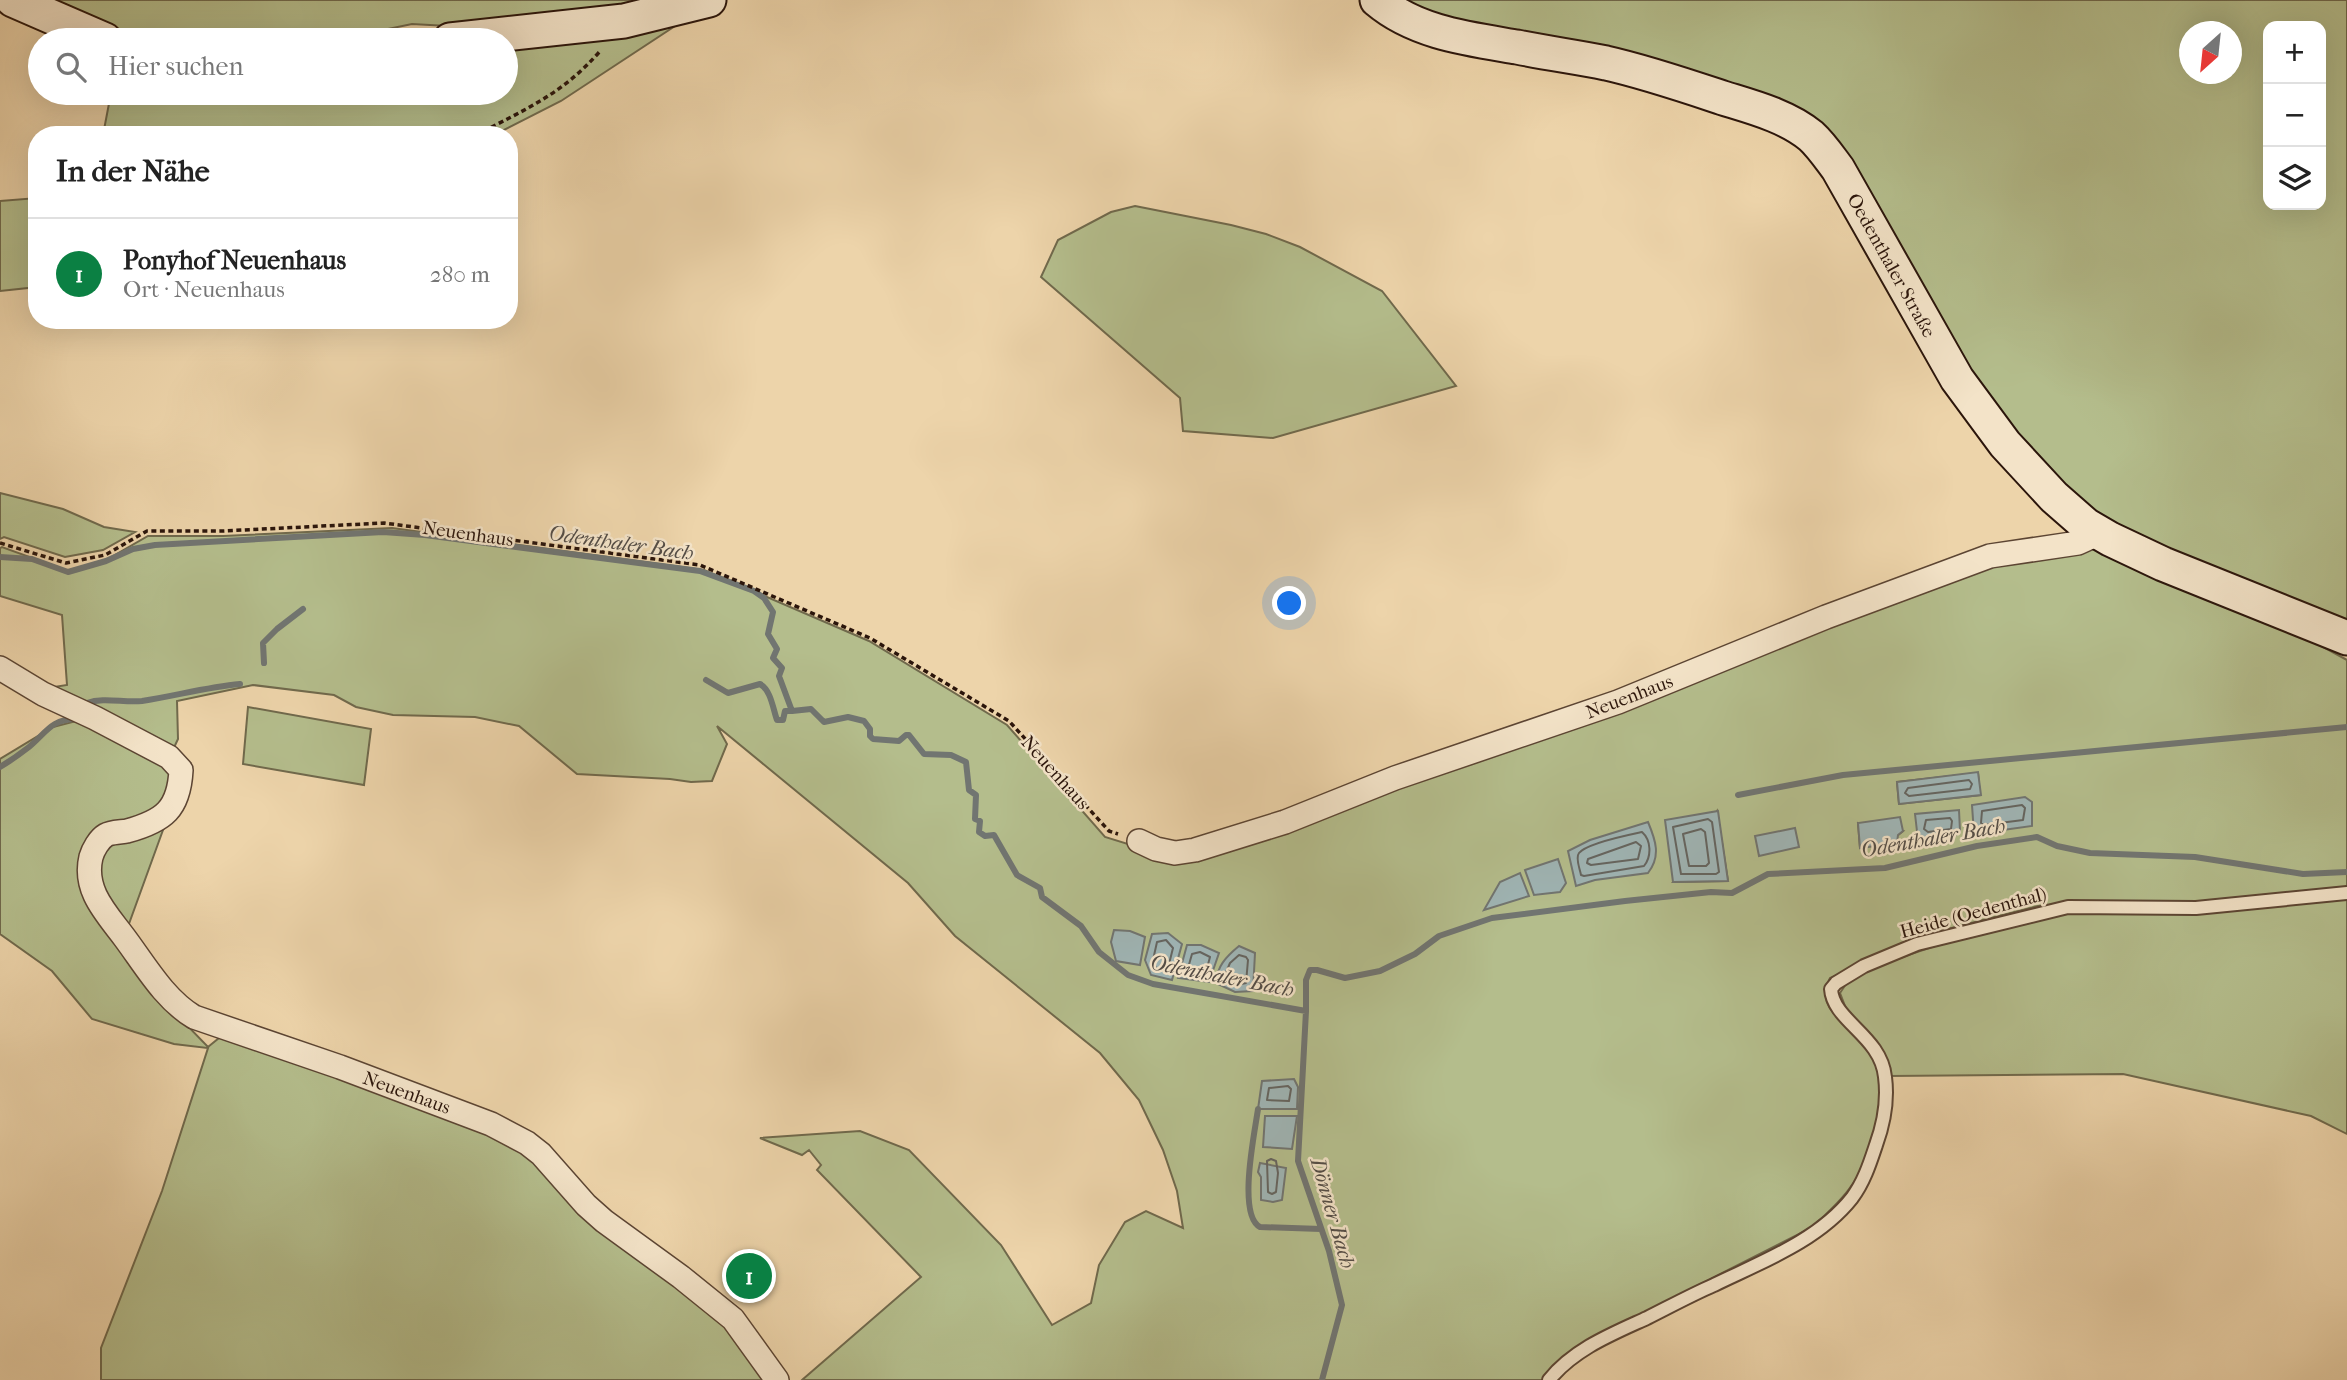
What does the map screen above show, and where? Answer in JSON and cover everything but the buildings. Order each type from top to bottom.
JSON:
[{"type":"main road","points":[[13,0],[77,28]]},
{"type":"main road","points":[[518,33],[624,21],[709,0]]},
{"type":"main road","name":"Oedenthaler Straße","points":[[1377,0],[1419,25],[1479,41],[1606,63],[1647,74],[1783,119],[1811,137],[1838,169],[1938,346],[1982,414],[2037,480],[2086,525],[2100,533],[2163,564],[2307,621],[2341,643]]},
{"type":"street","name":"Neuenhaus","points":[[1139,841],[1156,849],[1175,853],[1195,850],[1274,826],[1395,778],[1618,702],[1826,617],[1990,556],[2078,542],[2100,533]]},
{"type":"street","name":"Neuenhaus","points":[[0,668],[43,694],[161,752],[181,770],[179,792],[172,808],[134,829],[106,835],[92,852],[88,871],[91,887],[102,908],[181,1009],[194,1017],[491,1124],[527,1143],[541,1154],[586,1205],[604,1221],[733,1319],[777,1380]]},
{"type":"lane","name":"Heide (Oedenthal)","points":[[1549,1380],[1568,1360],[1602,1339],[1768,1259],[1815,1232],[1852,1197],[1868,1169],[1878,1141],[1884,1117],[1885,1077],[1876,1049],[1835,1005],[1832,998],[1831,989],[1847,976],[1869,964],[1932,940],[2068,907],[2196,908],[2347,892]]},
{"type":"path","points":[[493,126],[555,93],[580,73],[624,21]]},
{"type":"path","name":"Neuenhaus","points":[[0,543],[66,563],[105,555],[147,531],[223,531],[384,523],[700,565],[870,638],[1009,721],[1109,831],[1139,841]]},
{"type":"green space","points":[[36,0],[680,0],[448,26],[412,24],[393,28],[102,28]]},
{"type":"green space","points":[[1394,0],[2347,0],[2347,627],[2115,527],[2079,501],[1989,406],[1827,134],[1482,31]]},
{"type":"green space","points":[[644,28],[672,28],[561,101],[512,126],[105,126],[109,105],[518,105],[518,46]]},
{"type":"green space","points":[[28,199],[28,288],[0,291],[0,201]]},
{"type":"green space","points":[[1135,206],[1266,234],[1300,247],[1382,291],[1456,386],[1273,438],[1183,431],[1180,398],[1041,277],[1058,240],[1111,212]]},
{"type":"green space","points":[[0,493],[63,509],[104,527],[135,532],[103,550],[65,557],[4,537],[0,539]]},
{"type":"green space","points":[[392,528],[704,570],[869,641],[1007,725],[1105,837],[1176,859],[1992,559],[2092,544],[2274,620],[2347,660],[2347,887],[2195,902],[2097,901],[2038,906],[1928,934],[1830,978],[1826,991],[1827,1002],[1840,1020],[1867,1046],[1873,1056],[1881,1089],[1878,1125],[1873,1143],[1849,1189],[1811,1228],[1582,1344],[1554,1365],[1543,1380],[802,1380],[921,1277],[817,1170],[821,1165],[809,1150],[802,1155],[760,1138],[860,1131],[909,1150],[1001,1245],[1052,1325],[1091,1303],[1099,1265],[1125,1222],[1146,1211],[1183,1228],[1177,1191],[1163,1150],[1139,1100],[1100,1053],[955,936],[908,883],[717,726],[727,744],[712,781],[577,774],[519,726],[475,717],[393,715],[356,707],[334,695],[253,685],[177,701],[178,739],[171,754],[54,687],[67,685],[62,615],[0,596],[2,547],[68,571],[106,560],[148,536],[223,536]],"holes":[[[1978,773],[1980,795],[1899,804],[1897,782]],[[1717,811],[1728,881],[1673,882]],[[1858,823],[1903,831],[1898,835],[1860,848]]]},
{"type":"green space","points":[[248,707],[371,729],[364,785],[243,764]]},
{"type":"green space","points":[[80,720],[173,769],[172,799],[84,858],[176,1014],[208,1047],[224,1034],[518,1145],[714,1310],[769,1380],[101,1380],[101,1348],[162,1191],[208,1048],[174,1044],[92,1019],[52,971],[0,934],[0,759],[53,727]]},
{"type":"green space","points":[[167,819],[126,932],[100,898],[96,854],[108,842]]},
{"type":"green space","points":[[2347,899],[2347,1134],[2311,1116],[2123,1074],[1890,1076],[1881,1048],[1847,1011],[1840,993],[1848,981],[1865,971],[1911,954],[2069,913],[2198,913]]},
{"type":"water","points":[[1978,772],[1981,795],[1899,804],[1897,782]]},
{"type":"water","points":[[2025,797],[2032,802],[2032,826],[1974,834],[1972,805]]},
{"type":"water","points":[[1959,810],[1960,831],[1956,835],[1918,840],[1915,814]]},
{"type":"water","points":[[1718,811],[1728,881],[1673,882],[1665,820]]},
{"type":"water","points":[[1900,817],[1903,831],[1898,835],[1897,843],[1860,848],[1858,823]]},
{"type":"water","points":[[1648,822],[1656,854],[1648,873],[1595,880],[1576,886],[1568,851],[1590,840]]},
{"type":"water","points":[[1795,828],[1799,847],[1759,856],[1755,836]]},
{"type":"water","points":[[1558,859],[1566,883],[1560,892],[1534,895],[1525,870]]},
{"type":"water","points":[[1520,873],[1529,896],[1484,910],[1500,882]]},
{"type":"water","points":[[1114,930],[1130,931],[1145,937],[1140,965],[1116,961],[1111,942]]},
{"type":"water","points":[[1168,933],[1182,944],[1172,980],[1151,975],[1145,960],[1152,934]]},
{"type":"water","points":[[1187,945],[1201,945],[1219,953],[1209,982],[1178,978]]},
{"type":"water","points":[[1239,946],[1255,953],[1253,991],[1235,992],[1218,984],[1220,967]]},
{"type":"water","points":[[1294,1079],[1298,1087],[1297,1109],[1258,1109],[1262,1081]]},
{"type":"water","points":[[1265,1116],[1297,1116],[1292,1149],[1263,1147]]},
{"type":"water","points":[[1260,1163],[1286,1168],[1282,1200],[1261,1200],[1261,1177],[1258,1172]]},
{"type":"waterway","name":"Odenthaler Bach","points":[[0,557],[32,559],[68,572],[106,561],[133,549],[155,545],[383,532],[425,535],[700,571],[754,591],[764,598],[773,612],[768,634],[777,649],[773,658],[782,668],[779,676],[792,711],[811,709],[824,722],[848,717],[864,721],[873,739],[899,741],[909,735],[924,754],[951,755],[966,762],[969,790],[976,795],[975,819],[980,821],[979,832],[985,836],[994,835],[1017,875],[1040,888],[1042,897],[1081,926],[1099,952],[1128,975],[1153,984],[1306,1011],[1306,980],[1310,970],[1345,978],[1380,971],[1415,954],[1439,936],[1492,918],[1711,892],[1732,893],[1768,874],[1885,868],[1977,846],[2037,837],[2057,846],[2090,853],[2195,857],[2303,874],[2347,872]]},
{"type":"waterway","points":[[264,663],[263,643],[303,609]]},
{"type":"waterway","points":[[706,680],[728,693],[760,684],[769,695],[777,720],[783,720],[785,711],[792,711]]},
{"type":"waterway","points":[[87,703],[100,700],[142,701],[240,684]]},
{"type":"waterway","points":[[0,767],[29,747],[55,724],[76,719]]},
{"type":"waterway","points":[[1738,795],[1843,775],[2347,727]]},
{"type":"waterway","name":"Dönner Bach","points":[[1306,1011],[1298,1161],[1329,1251],[1342,1305],[1322,1380]]},
{"type":"waterway","points":[[1258,1109],[1248,1190],[1253,1219],[1260,1227],[1321,1229]]},
{"type":"place","name":"Ponyhof Neuenhaus","points":[[749,1276]]}]
